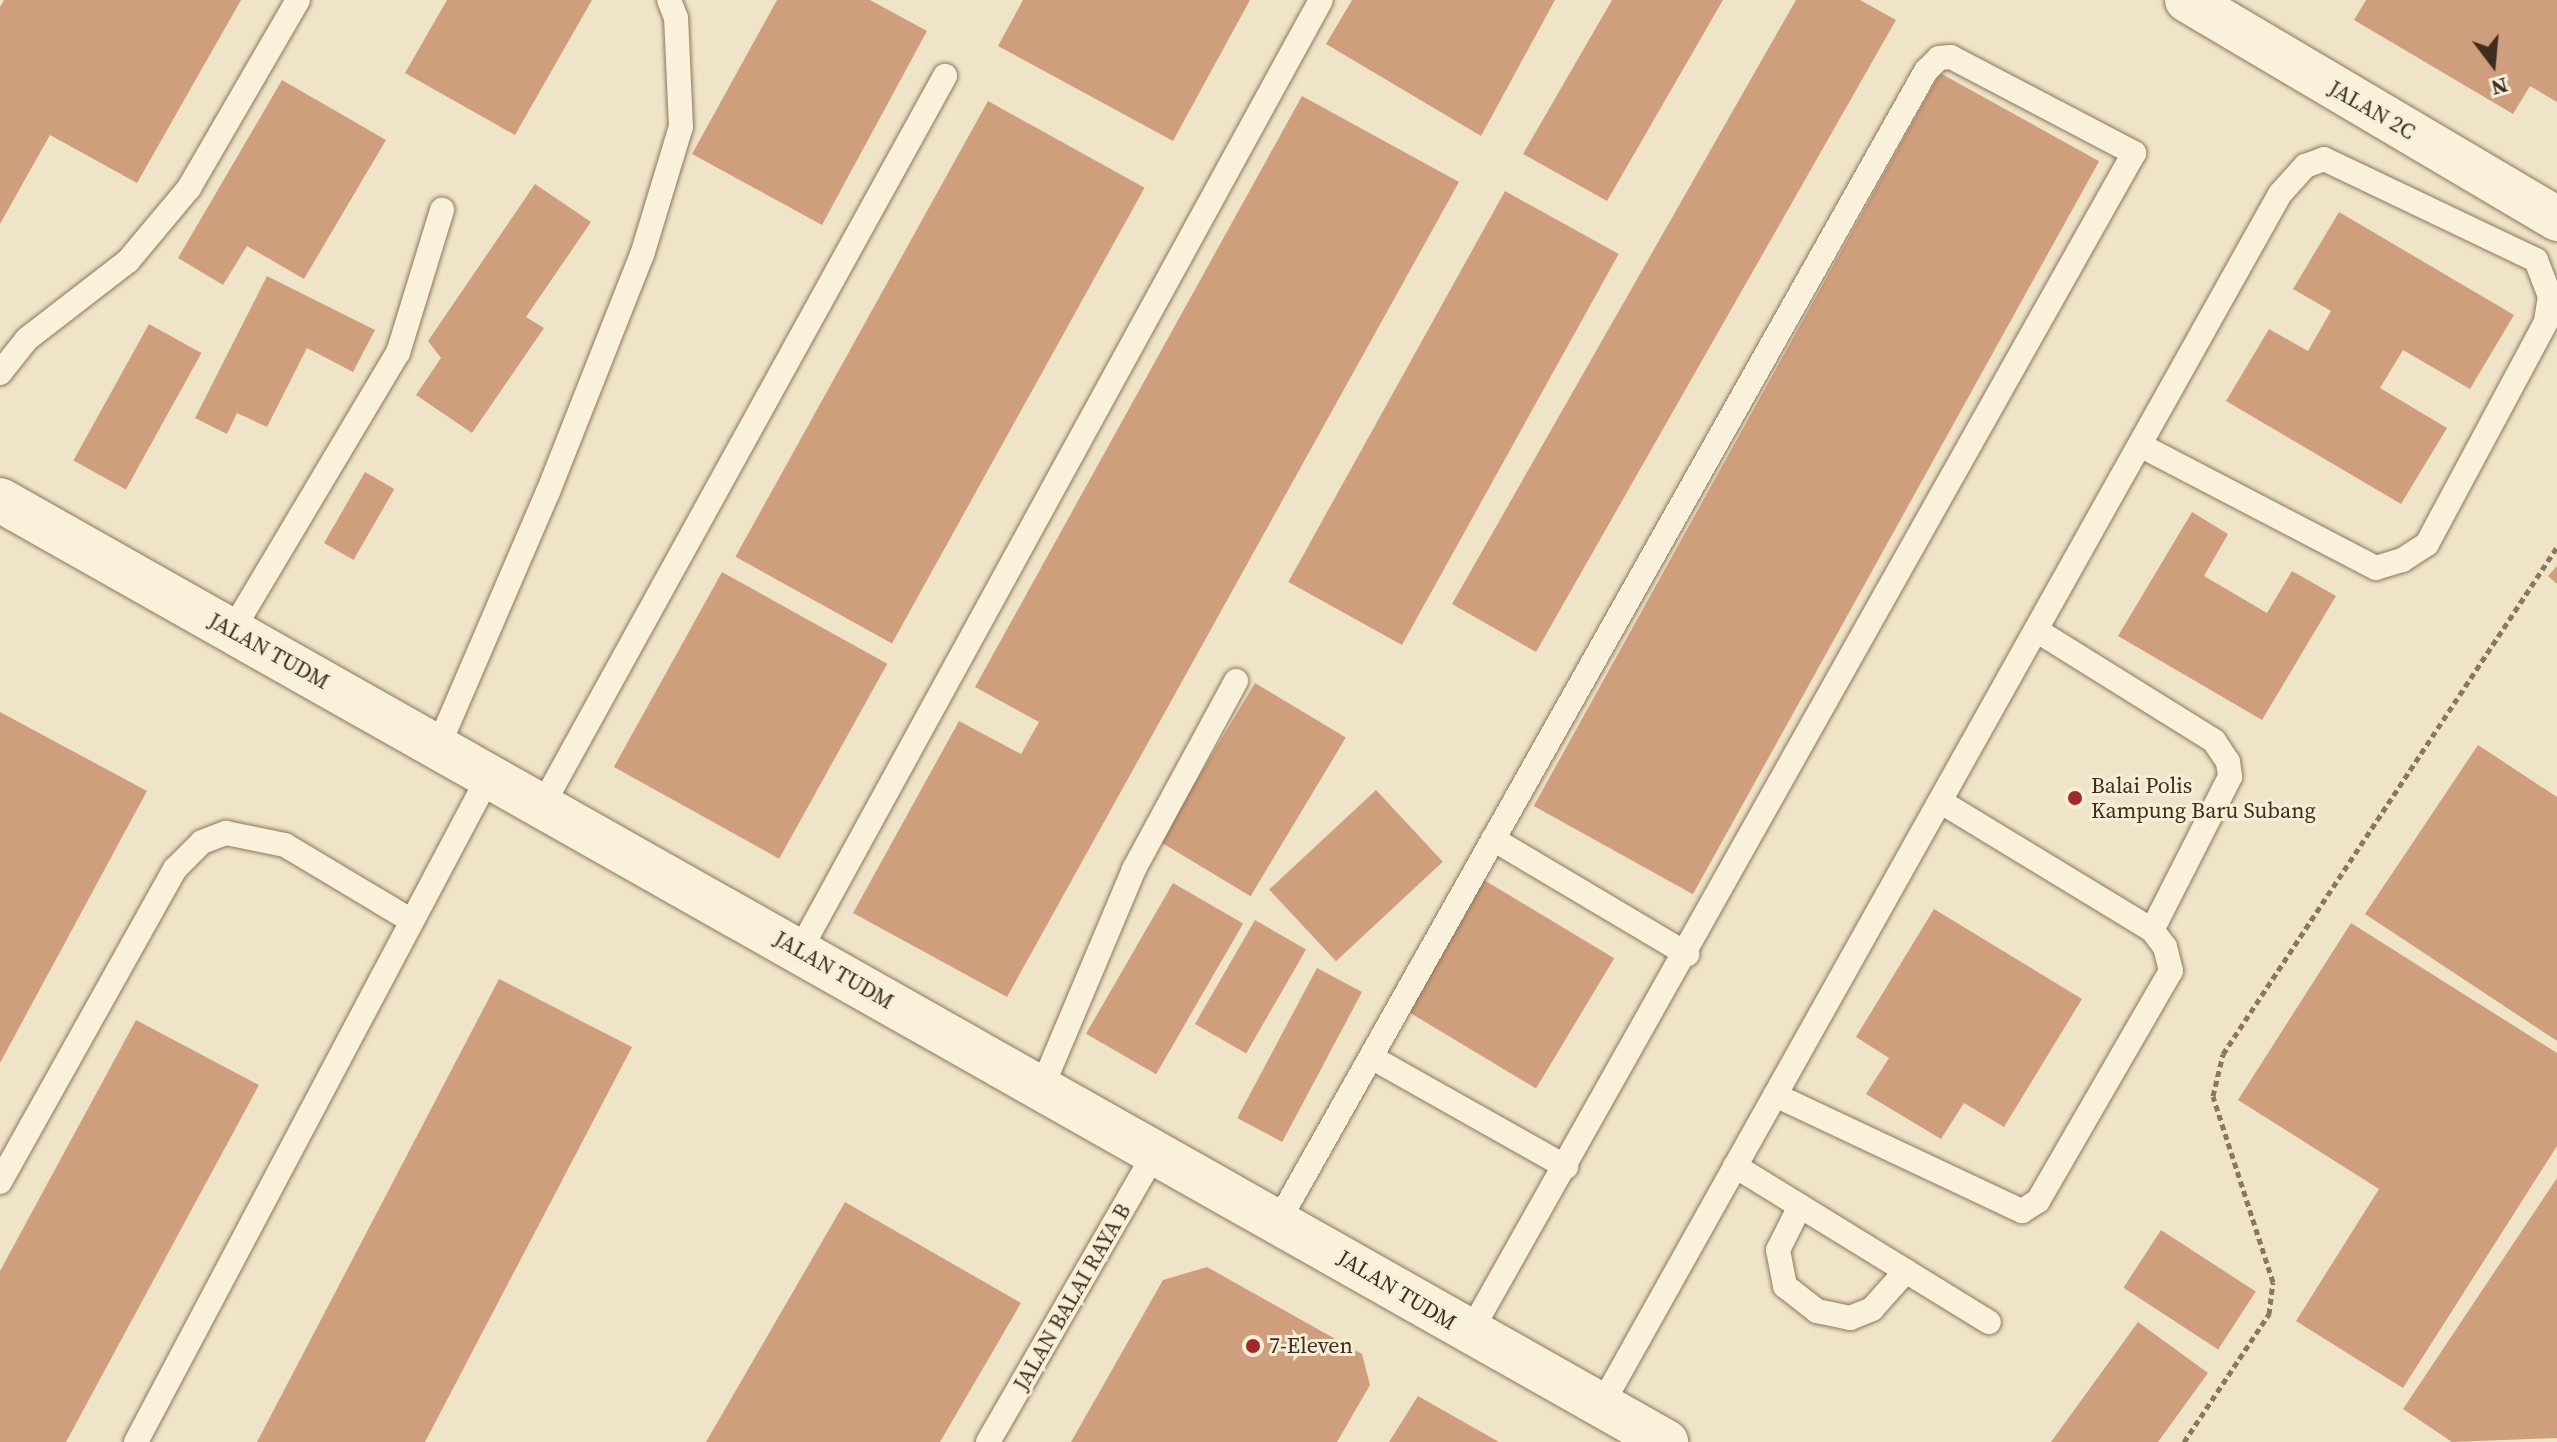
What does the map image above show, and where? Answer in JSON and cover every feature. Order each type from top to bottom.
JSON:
[{"type":"street","name":"JALAN 2C","points":[[2187,0],[2557,219]]},
{"type":"street","name":"JALAN TUDM","points":[[0,500],[1279,1220],[1470,1333],[1666,1442]]},
{"type":"lane","points":[[0,373],[27,339],[128,261],[189,188],[298,0]]},
{"type":"lane","points":[[438,747],[548,492],[659,198],[681,127],[676,18],[669,0]]},
{"type":"lane","points":[[800,950],[1321,0]]},
{"type":"lane","points":[[1279,1220],[1926,71],[1939,58],[1951,57],[2134,153],[1687,954],[1470,1333]]},
{"type":"lane","points":[[542,806],[945,76]]},
{"type":"lane","points":[[1601,1406],[2280,194],[2305,166],[2324,159],[2536,260],[2550,296],[2546,322],[2427,544],[2402,560],[2376,568],[2140,445]]},
{"type":"lane","points":[[232,631],[398,353],[442,210]]},
{"type":"lane","points":[[2036,630],[2214,741],[2228,762],[2230,777],[2152,930]]},
{"type":"lane","points":[[1042,1087],[1134,869],[1236,681]]},
{"type":"lane","points":[[136,1442],[489,776]]},
{"type":"lane","points":[[1775,1095],[2022,1211],[2038,1201],[2171,971],[2165,947],[2152,930],[1940,801]]},
{"type":"lane","points":[[0,1182],[175,869],[202,842],[226,833],[285,845],[412,921]]},
{"type":"lane","points":[[1493,839],[1687,954]]},
{"type":"lane","points":[[1371,1057],[1566,1167]]},
{"type":"lane","name":"JALAN BALAI RAYA B","points":[[988,1442],[1156,1151]]},
{"type":"lane","points":[[1735,1166],[1989,1322]]},
{"type":"lane","points":[[1800,1206],[1778,1250],[1785,1286],[1817,1311],[1850,1318],[1872,1309],[1906,1271]]},
{"type":"path","points":[[2184,1442],[2269,1314],[2273,1282],[2213,1096],[2223,1054],[2557,547]]},
{"type":"building","points":[[4,0],[241,0],[137,183],[50,135],[0,224],[0,7]]},
{"type":"building","points":[[447,0],[592,0],[515,135],[405,73]]},
{"type":"building","points":[[777,0],[870,0],[927,31],[822,225],[692,154]]},
{"type":"building","points":[[1023,0],[1250,0],[1173,141],[998,46]]},
{"type":"building","points":[[1352,0],[1555,0],[1481,136],[1326,44]]},
{"type":"building","points":[[1612,0],[1723,0],[1607,201],[1523,154]]},
{"type":"building","points":[[1796,0],[1860,0],[1896,20],[1536,652],[1452,604]]},
{"type":"building","points":[[2366,0],[2557,0],[2557,102],[2530,86],[2513,114],[2354,20]]},
{"type":"building","points":[[1940,73],[2099,161],[1693,894],[1534,806]]},
{"type":"building","points":[[282,80],[386,140],[304,279],[247,246],[223,285],[178,258]]},
{"type":"building","points":[[1302,96],[1459,182],[1007,997],[853,913],[959,721],[1021,754],[1039,722],[975,687]]},
{"type":"building","points":[[988,101],[1145,188],[892,643],[735,557]]},
{"type":"building","points":[[535,184],[591,222],[526,317],[544,328],[472,433],[416,395],[441,358],[428,341]]},
{"type":"building","points":[[1505,191],[1619,254],[1402,645],[1288,582]]},
{"type":"building","points":[[2339,212],[2514,315],[2470,389],[2403,350],[2380,388],[2447,428],[2401,504],[2226,401],[2269,329],[2308,351],[2331,311],[2293,289]]},
{"type":"building","points":[[267,276],[375,330],[353,372],[307,348],[267,427],[237,413],[227,434],[195,418]]},
{"type":"building","points":[[149,324],[201,353],[126,490],[73,460]]},
{"type":"building","points":[[365,472],[394,489],[353,560],[324,543]]},
{"type":"building","points":[[2192,512],[2228,534],[2204,576],[2267,613],[2292,571],[2336,596],[2262,720],[2118,636]]},
{"type":"building","points":[[2557,566],[2557,584],[2548,576]]},
{"type":"building","points":[[722,572],[887,664],[779,859],[614,767]]},
{"type":"building","points":[[1255,683],[1346,738],[1251,896],[1160,842]]},
{"type":"building","points":[[0,712],[147,791],[0,1063]]},
{"type":"building","points":[[2478,745],[2557,797],[2557,1041],[2365,914]]},
{"type":"building","points":[[1376,790],[1443,862],[1336,961],[1269,890]]},
{"type":"building","points":[[1484,880],[1614,958],[1536,1089],[1406,1010]]},
{"type":"building","points":[[1173,883],[1243,924],[1156,1074],[1086,1034]]},
{"type":"building","points":[[1934,909],[2082,999],[2004,1127],[1964,1103],[1941,1139],[1866,1094],[1889,1058],[1856,1037]]},
{"type":"building","points":[[1255,920],[1306,949],[1246,1053],[1195,1024]]},
{"type":"building","points":[[2351,923],[2557,1053],[2557,1146],[2403,1388],[2296,1321],[2379,1189],[2238,1100]]},
{"type":"building","points":[[1317,968],[1362,992],[1282,1142],[1237,1118]]},
{"type":"building","points":[[499,979],[632,1047],[425,1442],[257,1442]]},
{"type":"building","points":[[136,1020],[259,1085],[66,1442],[0,1442],[0,1271]]},
{"type":"building","points":[[2557,1178],[2557,1438],[2452,1442],[2403,1409]]},
{"type":"building","points":[[845,1202],[1021,1303],[940,1442],[706,1442]]},
{"type":"building","points":[[2161,1230],[2256,1292],[2218,1349],[2123,1288]]},
{"type":"building","points":[[1207,1267],[1362,1354],[1370,1385],[1337,1442],[1071,1442],[1163,1280]]},
{"type":"building","points":[[2138,1322],[2208,1373],[2158,1442],[2051,1442]]},
{"type":"building","points":[[1418,1396],[1499,1442],[1389,1442]]},
{"type":"place","name":"Balai Polis Kampung Baru Subang","points":[[2075,798]]},
{"type":"place","name":"7-Eleven","points":[[1253,1346]]}]
